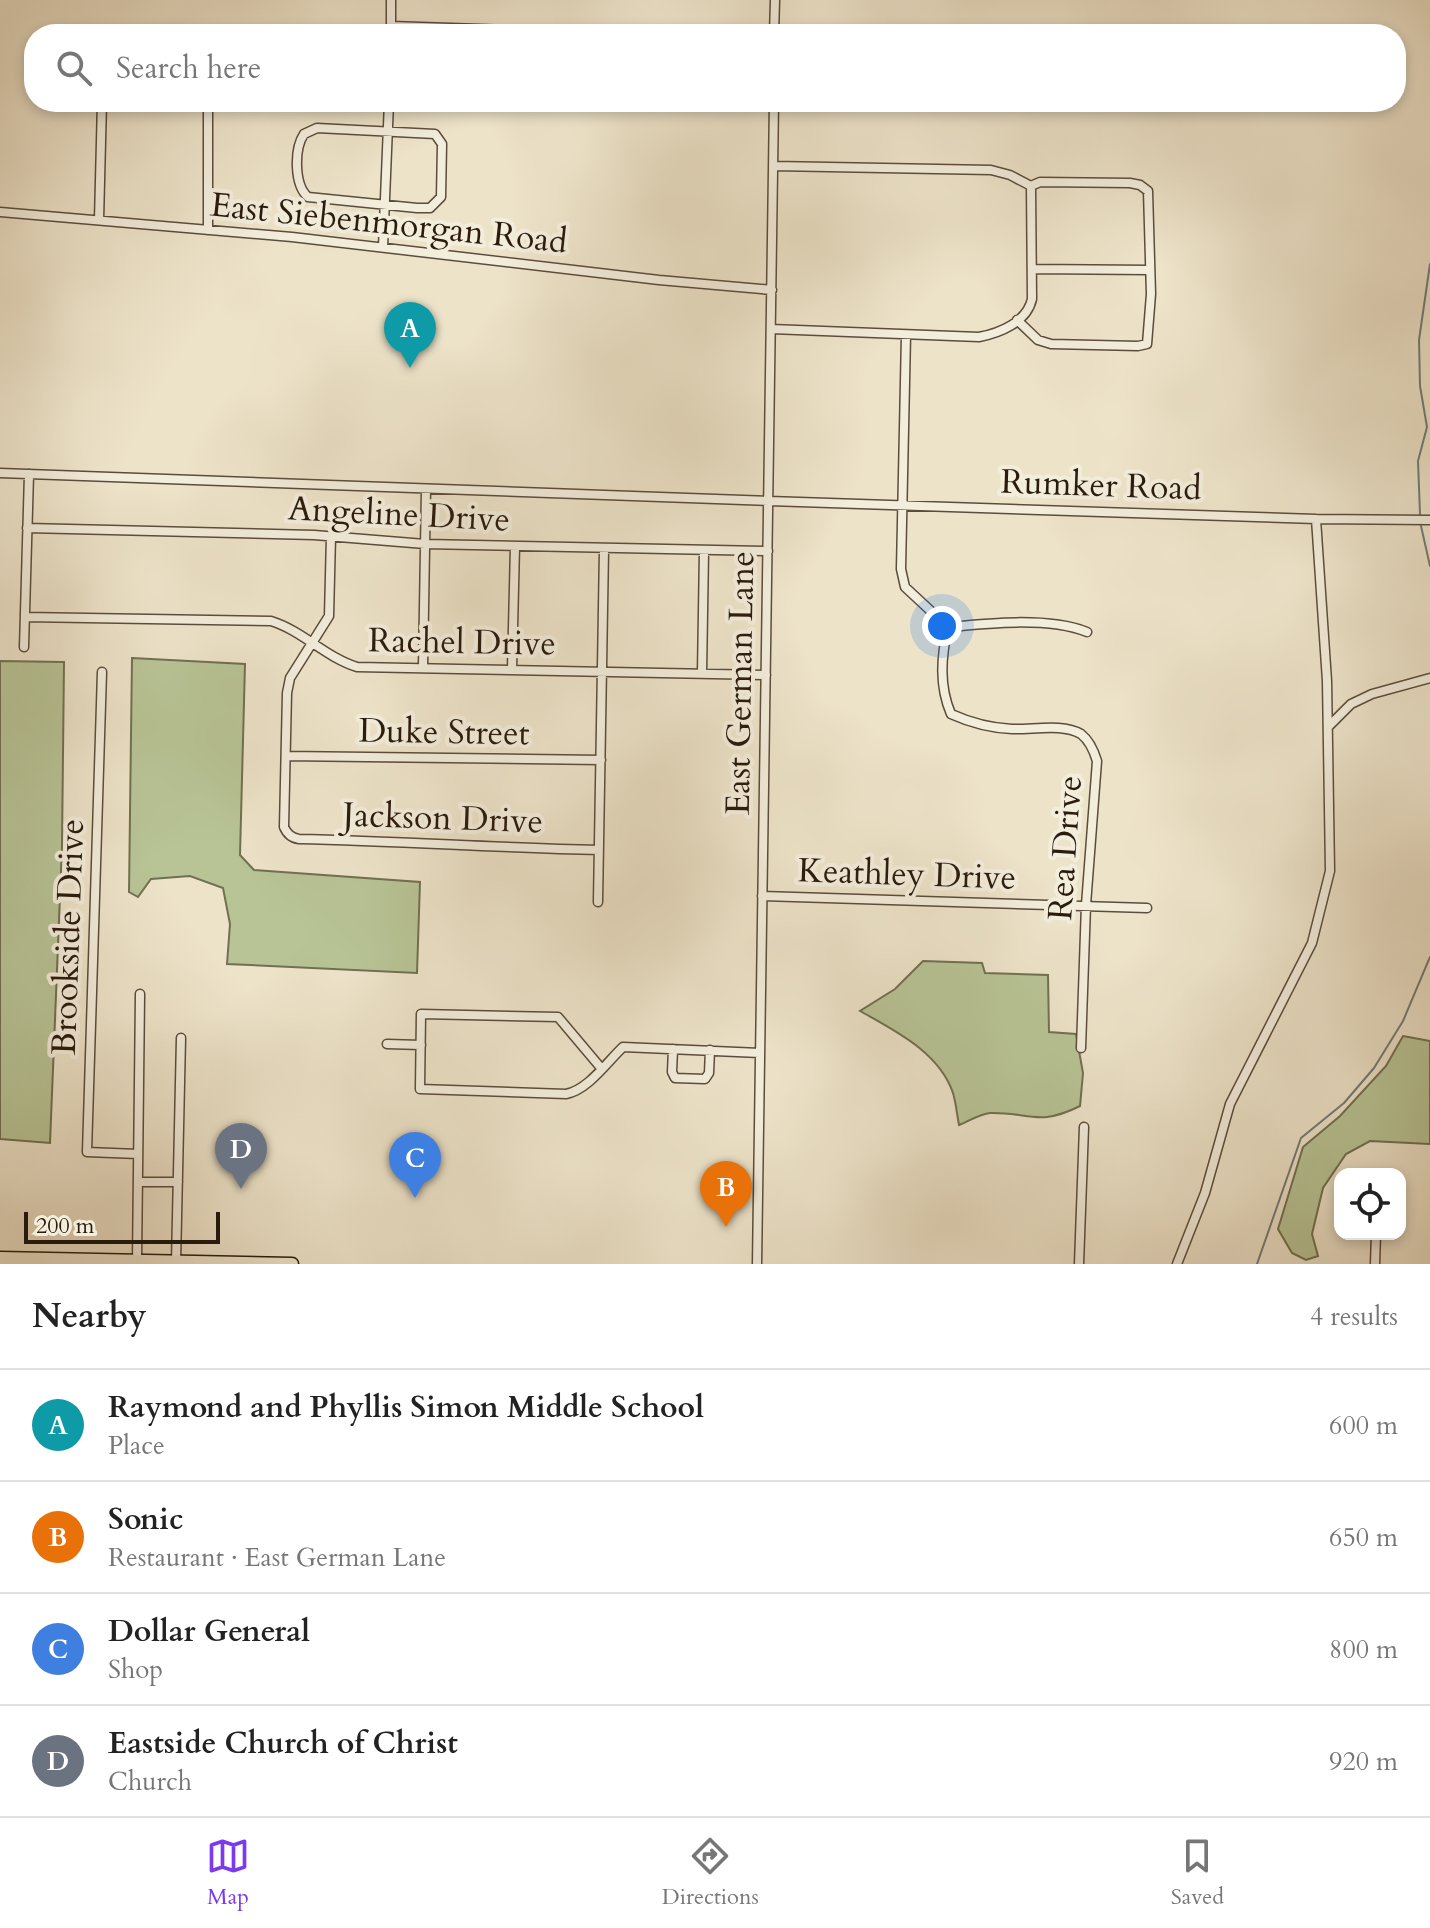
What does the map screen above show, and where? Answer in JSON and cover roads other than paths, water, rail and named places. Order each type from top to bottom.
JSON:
[{"type":"highway","points":[[0,1258],[63,1262],[292,1264]]},
{"type":"street","points":[[391,0],[391,24]]},
{"type":"street","points":[[774,24],[775,0]]},
{"type":"street","points":[[99,220],[102,112]]},
{"type":"street","points":[[208,112],[208,230]]},
{"type":"street","points":[[383,247],[389,112]]},
{"type":"street","name":"East German Lane","points":[[757,1264],[774,112]]},
{"type":"street","points":[[311,129],[388,131],[429,133],[442,144],[442,190],[437,203],[430,208],[308,197],[299,186],[299,148],[304,134],[311,129]]},
{"type":"street","points":[[774,166],[991,170],[1010,175],[1031,186]]},
{"type":"street","points":[[1017,320],[1038,340],[1051,344],[1147,344],[1150,270],[1148,191],[1140,185],[1040,182],[1031,186]]},
{"type":"street","points":[[771,329],[979,337],[997,333],[1030,307],[1033,269],[1031,186]]},
{"type":"street","name":"East Siebenmorgan Road","points":[[0,212],[383,247],[659,280],[772,290]]},
{"type":"street","points":[[1033,269],[1150,270]]},
{"type":"street","points":[[906,335],[901,569],[905,587],[948,627],[1068,624],[1087,632]]},
{"type":"street","points":[[0,473],[769,501]]},
{"type":"street","points":[[24,647],[29,474]]},
{"type":"street","points":[[423,667],[426,489]]},
{"type":"street","name":"Rumker Road","points":[[769,501],[1430,520]]},
{"type":"street","points":[[1177,1264],[1205,1193],[1230,1104],[1312,943],[1330,871],[1327,701],[1316,519]]},
{"type":"street","name":"Angeline Drive","points":[[27,528],[331,536],[425,544],[768,551]]},
{"type":"street","points":[[286,756],[290,678],[329,616],[331,536]]},
{"type":"street","points":[[512,669],[515,546]]},
{"type":"street","points":[[598,902],[604,549]]},
{"type":"street","points":[[702,673],[704,551]]},
{"type":"street","name":"Rachel Drive","points":[[25,617],[271,621],[286,626],[340,662],[357,667],[766,675]]},
{"type":"street","name":"Rea Drive","points":[[948,627],[943,650],[942,694],[951,714],[974,724],[1010,729],[1066,729],[1080,734],[1092,747],[1097,761],[1086,905],[1081,1048]]},
{"type":"street","name":"Brookside Drive","points":[[102,672],[87,1152],[138,1154]]},
{"type":"street","points":[[1328,727],[1351,704],[1372,694],[1430,678]]},
{"type":"street","name":"Duke Street","points":[[286,756],[601,760]]},
{"type":"street","name":"Jackson Drive","points":[[286,756],[284,827],[293,839],[431,842],[475,848],[599,850]]},
{"type":"street","name":"Keathley Drive","points":[[762,896],[1147,908]]},
{"type":"street","points":[[137,1261],[140,994]]},
{"type":"street","points":[[601,1068],[558,1017],[421,1014],[420,1089],[577,1092],[623,1047],[760,1053]]},
{"type":"street","points":[[176,1262],[181,1038]]},
{"type":"street","points":[[387,1044],[421,1045]]},
{"type":"street","points":[[673,1049],[673,1075],[705,1079],[709,1073],[710,1050]]},
{"type":"street","points":[[1079,1264],[1084,1127]]},
{"type":"street","points":[[138,1182],[178,1182]]},
{"type":"street","points":[[1375,1264],[1376,1240]]},
{"type":"waterway","points":[[1420,514],[1418,461],[1427,427],[1420,386],[1419,340],[1430,264]]},
{"type":"waterway","points":[[1421,526],[1430,566]]},
{"type":"waterway","points":[[1257,1264],[1301,1138],[1344,1103],[1374,1068],[1403,1021],[1430,957]]},
{"type":"place","name":"Raymond and Phyllis Simon Middle School","points":[[410,368]]},
{"type":"place","name":"Eastside Church of Christ","points":[[241,1189]]},
{"type":"place","name":"Dollar General","points":[[415,1198]]},
{"type":"place","name":"Sonic","points":[[726,1227]]}]
